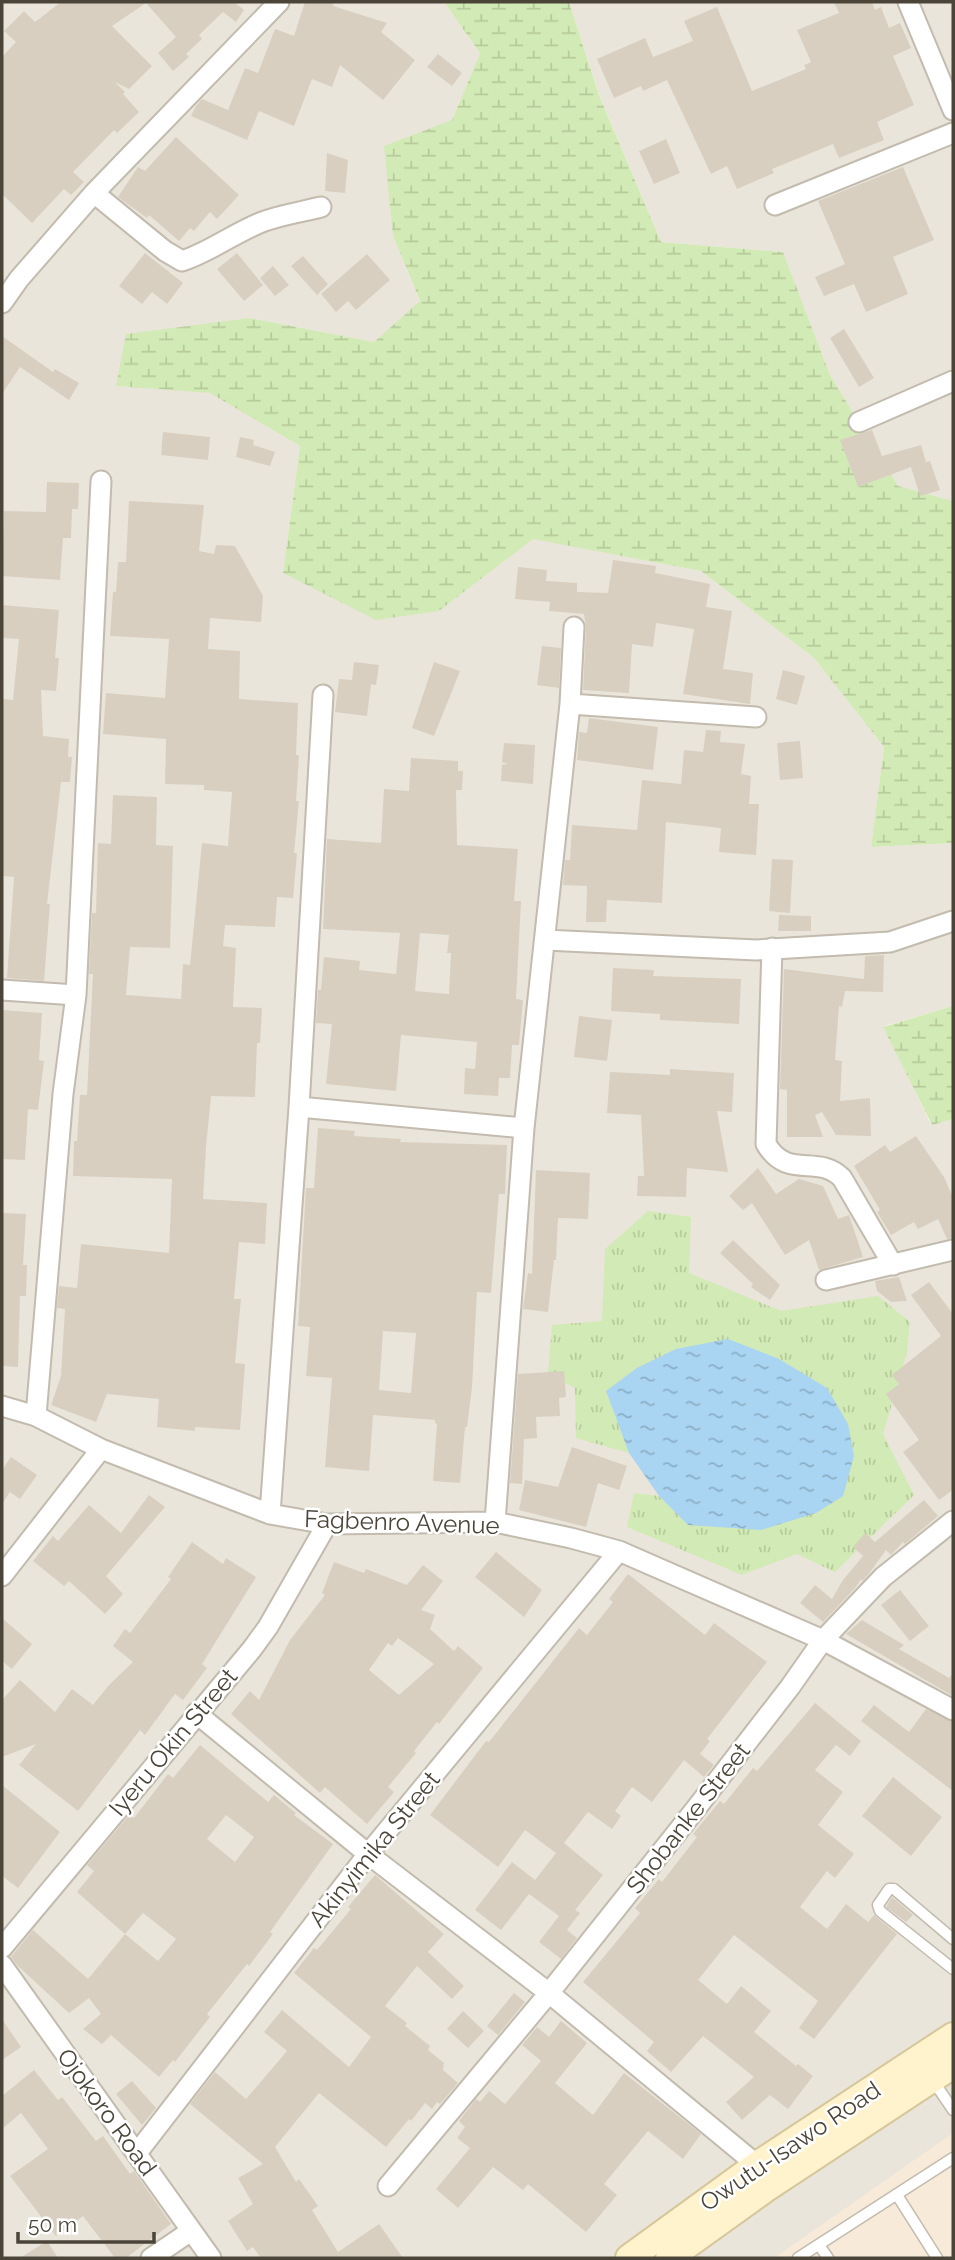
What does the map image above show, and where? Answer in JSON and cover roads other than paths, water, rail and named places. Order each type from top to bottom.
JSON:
[{"type":"street","points":[[2,303],[19,279],[94,194],[279,2]]},
{"type":"street","points":[[908,2],[953,110]]},
{"type":"street","points":[[775,205],[953,133]]},
{"type":"street","points":[[94,194],[165,251],[182,261],[199,256],[216,244],[264,221],[321,207]]},
{"type":"street","points":[[859,422],[953,381]]},
{"type":"street","points":[[36,1416],[62,1094],[76,995],[101,481]]},
{"type":"street","points":[[495,1522],[524,1128],[570,704],[574,627]]},
{"type":"street","points":[[270,1514],[299,1107],[323,695]]},
{"type":"street","points":[[570,704],[756,717]]},
{"type":"street","points":[[545,940],[757,950],[890,942],[953,921]]},
{"type":"street","points":[[772,948],[766,1144],[774,1157],[787,1163],[833,1169],[842,1178],[893,1265]]},
{"type":"street","points":[[2,990],[76,995]]},
{"type":"street","points":[[299,1107],[524,1128]]},
{"type":"street","points":[[827,1280],[953,1250]]},
{"type":"street","name":"Fagbenro Avenue","points":[[2,1406],[36,1416],[101,1449],[270,1514],[327,1524],[495,1522],[571,1538],[619,1552],[823,1640],[953,1710]]},
{"type":"street","points":[[4,1567],[101,1449]]},
{"type":"street","name":"Shobanke Street","points":[[388,2186],[549,1993],[742,1749],[823,1640],[883,1577],[953,1521]]},
{"type":"street","name":"Iyeru Okin Street","points":[[2,1948],[268,1627],[327,1524]]},
{"type":"street","name":"Akinyimika Street","points":[[136,2153],[368,1854],[619,1552]]},
{"type":"street","points":[[196,1713],[368,1854],[549,1993],[757,2165]]},
{"type":"street","name":"Ojokoro Road","points":[[2,1965],[211,2258]]},
{"type":"street","name":"Owutu-Isawo Road","points":[[629,2258],[757,2165],[953,2036]]},
{"type":"street","name":"Owutu-Isawo Road","points":[[669,2258],[765,2189],[943,2072]]},
{"type":"street","points":[[151,2258],[191,2231]]},
{"type":"lane","points":[[953,1939],[894,1889],[889,1889],[878,1905],[880,1911],[953,1969]]},
{"type":"lane","points":[[943,2072],[953,2110]]},
{"type":"lane","points":[[798,2258],[953,2158]]},
{"type":"lane","points":[[897,2195],[937,2258]]},
{"type":"lane","points":[[819,2245],[828,2258]]},
{"type":"water","points":[[728,1339],[779,1359],[827,1388],[848,1424],[854,1456],[843,1496],[816,1513],[761,1530],[688,1525],[659,1496],[629,1453],[606,1391],[637,1368],[676,1349]]}]
